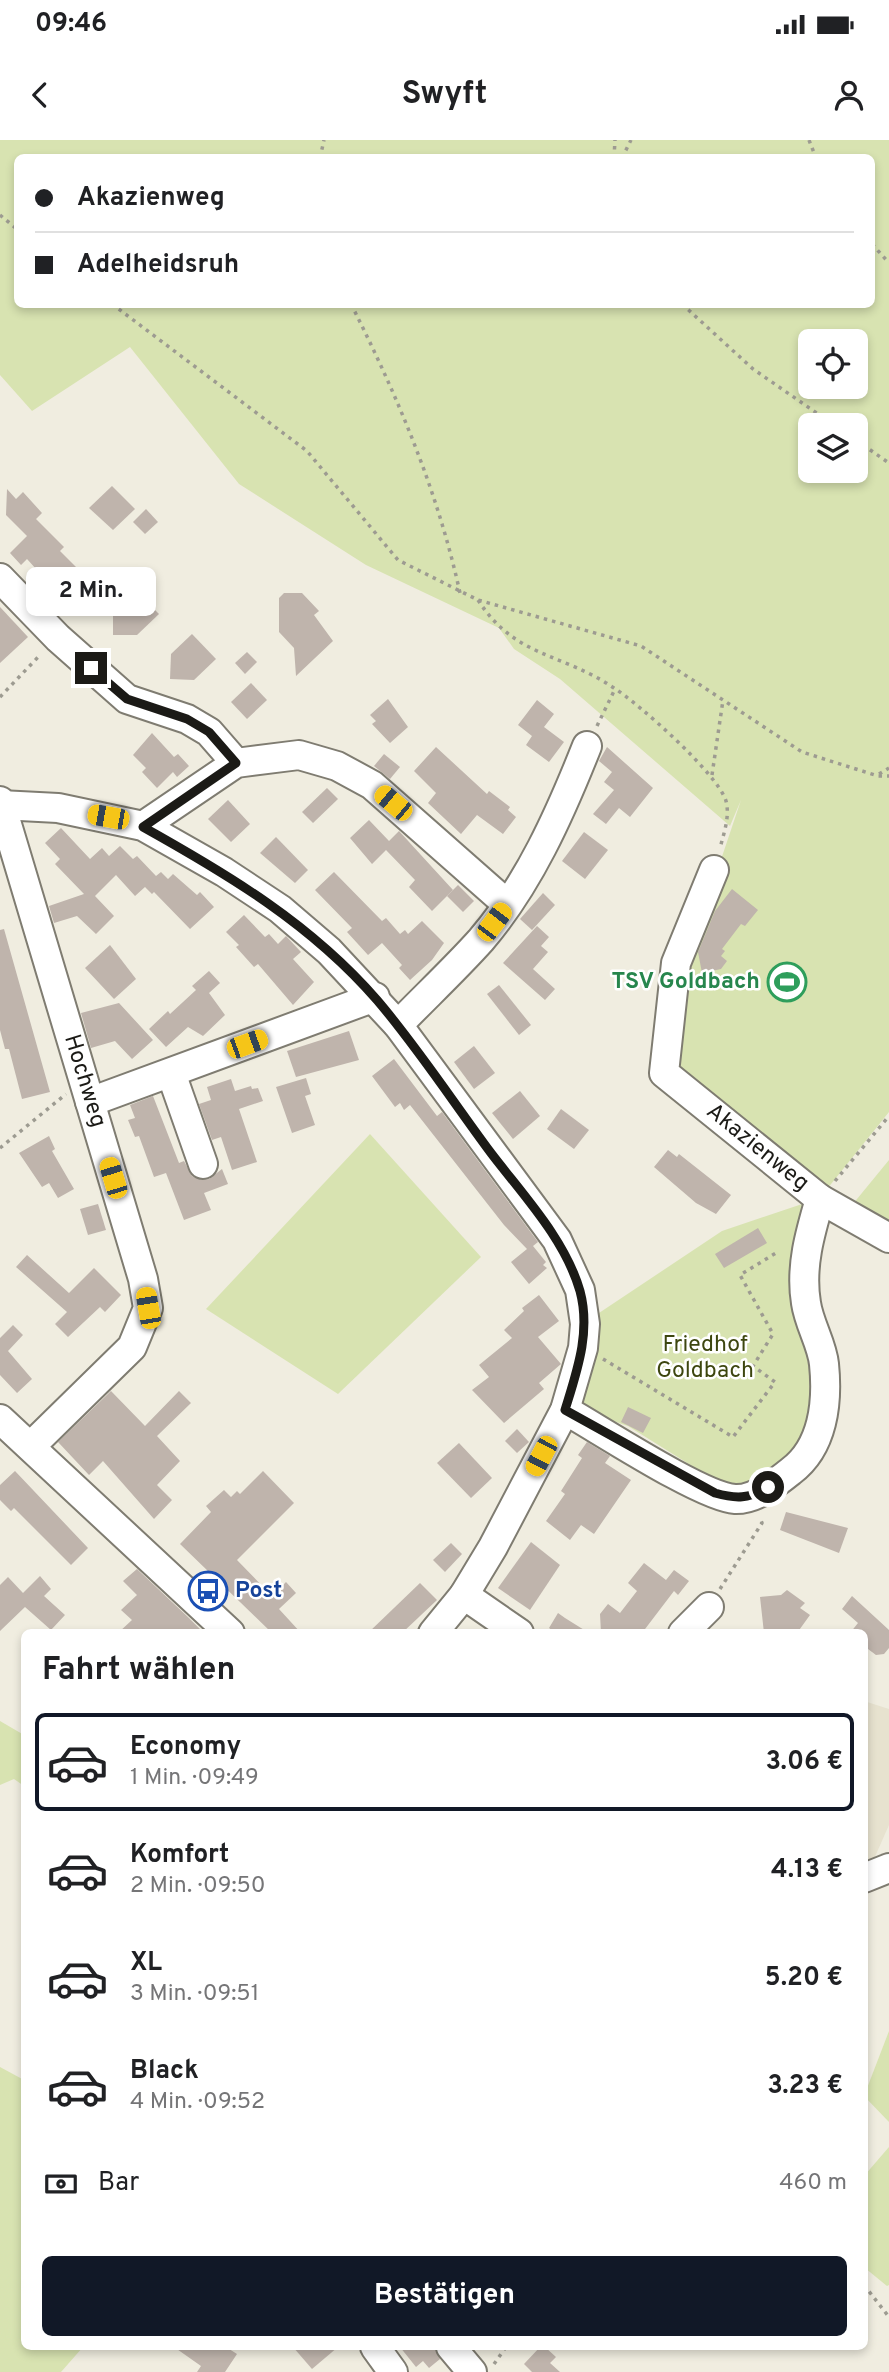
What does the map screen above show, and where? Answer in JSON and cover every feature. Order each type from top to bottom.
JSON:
[{"type":"street","points":[[0,578],[58,638],[127,699],[187,719],[209,732],[236,763]]},
{"type":"street","points":[[398,1025],[481,939],[507,904],[556,822],[587,746]]},
{"type":"street","points":[[143,827],[236,763],[299,755],[337,766],[372,785],[507,904]]},
{"type":"street","points":[[1,804],[58,808],[143,827],[224,872],[280,909],[330,951],[398,1025],[557,1240],[580,1290],[585,1324],[583,1348],[565,1410],[464,1595],[436,1629]]},
{"type":"street","name":"Hochweg","points":[[1,804],[143,1279],[148,1308],[132,1347],[31,1446]]},
{"type":"street","name":"Akazienweg","points":[[714,870],[676,963],[664,1073],[820,1199],[805,1251],[805,1290],[806,1303],[824,1364],[822,1427],[814,1445],[797,1466],[754,1496]]},
{"type":"street","points":[[87,1091],[171,1073],[375,998]]},
{"type":"street","points":[[171,1073],[203,1164]]},
{"type":"street","points":[[820,1199],[889,1238]]},
{"type":"street","points":[[565,1410],[715,1493],[734,1499],[754,1496]]},
{"type":"street","points":[[0,1419],[226,1629]]},
{"type":"street","points":[[464,1595],[513,1629]]},
{"type":"street","points":[[687,1629],[709,1606]]},
{"type":"street","points":[[868,1876],[889,1868]]},
{"type":"street","points":[[377,2350],[393,2372]]},
{"type":"street","points":[[454,2350],[472,2372]]},
{"type":"path","points":[[0,215],[14,227]]},
{"type":"path","points":[[875,247],[889,263]]},
{"type":"path","points":[[117,308],[307,451],[398,559],[478,600],[641,646],[802,752],[878,776],[889,776]]},
{"type":"path","points":[[353,308],[413,439],[447,534],[460,593]]},
{"type":"path","points":[[686,308],[753,369],[817,413]]},
{"type":"path","points":[[868,448],[889,463]]},
{"type":"path","points":[[478,600],[489,617],[516,642],[615,688],[712,775],[726,801],[727,823],[714,870]]},
{"type":"path","points":[[0,696],[58,638]]},
{"type":"path","points":[[587,746],[615,688]]},
{"type":"path","points":[[712,775],[723,700]]},
{"type":"path","points":[[878,776],[889,768]]},
{"type":"path","points":[[0,1148],[87,1091]]},
{"type":"path","points":[[820,1199],[889,1116]]},
{"type":"path","points":[[583,1348],[733,1437],[775,1381],[752,1366],[774,1334],[740,1275],[776,1252]]},
{"type":"path","points":[[709,1606],[762,1523],[754,1496]]},
{"type":"path","points":[[868,2290],[889,2318]]},
{"type":"path","points":[[489,2372],[504,2350]]},
{"type":"shaded area","points":[[868,1702],[889,1709],[889,1825],[870,1868]]},
{"type":"green space","points":[[0,140],[889,140],[889,1112],[823,1194],[673,1073],[693,943],[741,800],[730,826],[560,679],[514,649],[499,628],[366,565],[239,484],[130,347],[32,411],[0,375]]},
{"type":"green space","points":[[370,1134],[481,1257],[338,1394],[206,1309]]},
{"type":"green space","points":[[889,1160],[889,1232],[848,1210]]},
{"type":"green space","name":"Friedhof Goldbach","points":[[817,1199],[790,1283],[810,1371],[815,1422],[765,1482],[729,1489],[628,1426],[595,1415],[577,1401],[593,1317],[722,1231]]},
{"type":"green space","points":[[0,1721],[21,1733],[21,1784],[14,1779],[0,1785]]},
{"type":"green space","points":[[889,2031],[889,2122],[868,2100],[868,2086]]},
{"type":"green space","points":[[0,2067],[21,2078],[21,2350],[80,2350],[61,2372],[0,2372]]},
{"type":"green space","points":[[889,2147],[887,2286],[868,2270],[868,2171]]},
{"type":"building","points":[[112,486],[135,509],[113,530],[89,508]]},
{"type":"building","points":[[7,489],[16,499],[23,492],[42,513],[36,519],[64,547],[60,551],[82,573],[70,586],[83,600],[66,615],[52,600],[58,594],[47,581],[27,559],[21,565],[10,553],[27,536],[6,515]]},
{"type":"building","points":[[146,509],[158,522],[145,534],[133,522]]},
{"type":"building","points":[[135,590],[159,614],[137,635],[113,635],[113,611]]},
{"type":"building","points":[[284,593],[302,593],[319,611],[314,615],[333,641],[296,676],[294,648],[279,632],[279,598]]},
{"type":"building","points":[[0,607],[28,637],[0,663]]},
{"type":"building","points":[[192,634],[216,659],[194,680],[170,679],[171,654]]},
{"type":"building","points":[[247,652],[257,662],[245,674],[235,663]]},
{"type":"building","points":[[251,683],[267,700],[247,719],[231,702]]},
{"type":"building","points":[[388,699],[408,727],[390,743],[372,724],[376,721],[370,715]]},
{"type":"building","points":[[537,700],[554,714],[544,727],[564,742],[549,762],[526,745],[532,736],[518,725]]},
{"type":"building","points":[[152,733],[174,757],[178,754],[189,766],[177,777],[173,772],[157,788],[142,772],[146,768],[133,755]]},
{"type":"building","points":[[436,747],[487,794],[489,791],[510,807],[508,810],[516,817],[503,834],[477,815],[461,834],[428,803],[436,793],[414,771]]},
{"type":"building","points":[[607,747],[653,788],[630,817],[619,808],[606,824],[593,814],[614,790],[604,782],[612,772],[599,761]]},
{"type":"building","points":[[384,754],[400,767],[390,779],[374,766]]},
{"type":"building","points":[[327,788],[338,799],[313,823],[302,812]]},
{"type":"building","points":[[228,800],[250,824],[231,842],[208,819]]},
{"type":"building","points":[[369,820],[389,841],[399,831],[453,890],[432,911],[409,887],[415,880],[386,850],[372,864],[350,838]]},
{"type":"building","points":[[61,828],[90,859],[102,848],[109,856],[120,846],[133,859],[137,856],[156,876],[161,872],[168,879],[173,874],[197,895],[200,892],[214,907],[190,929],[154,892],[152,894],[145,887],[135,896],[116,875],[95,896],[114,916],[96,934],[77,916],[54,923],[49,906],[84,894],[55,864],[60,859],[45,843]]},
{"type":"building","points":[[584,832],[608,850],[585,879],[562,861]]},
{"type":"building","points":[[276,837],[308,870],[295,883],[260,853]]},
{"type":"building","points":[[334,872],[382,921],[386,918],[400,934],[405,930],[408,934],[422,921],[444,943],[432,960],[410,980],[399,968],[402,965],[382,943],[368,955],[347,932],[352,928],[315,890]]},
{"type":"building","points":[[458,885],[474,901],[463,912],[447,896]]},
{"type":"building","points":[[732,889],[758,910],[745,926],[741,924],[722,949],[725,951],[721,956],[727,961],[721,969],[702,973],[698,952],[715,911]]},
{"type":"building","points":[[543,893],[555,905],[532,930],[520,919]]},
{"type":"building","points":[[244,915],[265,937],[269,934],[278,944],[286,936],[301,952],[293,959],[314,982],[293,1005],[258,964],[254,967],[226,932]]},
{"type":"building","points":[[537,926],[549,937],[541,946],[548,952],[533,969],[555,989],[545,1000],[503,963]]},
{"type":"building","points":[[4,929],[50,1092],[22,1099],[9,1049],[5,1049],[0,1030],[0,930]]},
{"type":"building","points":[[110,945],[136,979],[114,999],[85,968]]},
{"type":"building","points":[[209,971],[220,983],[209,993],[225,1015],[203,1036],[188,1027],[166,1047],[149,1029],[196,990],[192,986]]},
{"type":"building","points":[[499,985],[531,1025],[519,1035],[487,994]]},
{"type":"building","points":[[119,1003],[153,1040],[132,1059],[115,1041],[91,1048],[81,1013]]},
{"type":"building","points":[[349,1031],[359,1060],[296,1077],[287,1051]]},
{"type":"building","points":[[474,1046],[495,1073],[474,1089],[454,1062]]},
{"type":"building","points":[[394,1059],[437,1116],[442,1112],[538,1242],[533,1246],[546,1262],[543,1265],[547,1268],[529,1284],[511,1262],[527,1249],[504,1225],[410,1105],[404,1110],[400,1103],[395,1107],[372,1076]]},
{"type":"building","points":[[306,1078],[311,1094],[305,1096],[315,1125],[292,1133],[276,1087]]},
{"type":"building","points":[[231,1079],[235,1091],[251,1086],[252,1089],[258,1088],[263,1101],[239,1109],[257,1162],[232,1170],[221,1137],[212,1140],[199,1104],[211,1100],[207,1087]]},
{"type":"building","points":[[520,1091],[540,1116],[513,1139],[492,1113]]},
{"type":"building","points":[[153,1096],[179,1163],[184,1161],[192,1176],[201,1180],[209,1179],[222,1169],[228,1184],[204,1193],[211,1210],[184,1220],[166,1173],[154,1177],[139,1136],[135,1137],[128,1120],[135,1118],[130,1105]]},
{"type":"building","points":[[561,1109],[589,1130],[574,1149],[547,1129]]},
{"type":"building","points":[[49,1136],[55,1149],[52,1151],[74,1189],[58,1198],[49,1183],[42,1187],[19,1153]]},
{"type":"building","points":[[668,1150],[677,1157],[679,1154],[731,1195],[716,1214],[696,1203],[654,1167]]},
{"type":"building","points":[[98,1204],[106,1230],[88,1235],[80,1209]]},
{"type":"building","points":[[758,1228],[767,1243],[724,1268],[715,1254]]},
{"type":"building","points":[[27,1255],[69,1293],[94,1268],[121,1295],[105,1312],[100,1307],[68,1337],[55,1324],[67,1312],[16,1267]]},
{"type":"building","points":[[539,1295],[559,1321],[538,1337],[561,1364],[539,1383],[544,1389],[504,1423],[472,1390],[489,1377],[479,1365],[512,1338],[504,1330],[524,1311],[522,1308]]},
{"type":"building","points":[[13,1325],[23,1335],[8,1351],[32,1379],[17,1393],[0,1375],[0,1338]]},
{"type":"building","points":[[111,1391],[145,1426],[179,1391],[191,1403],[157,1436],[180,1461],[157,1485],[172,1500],[154,1519],[103,1461],[89,1475],[58,1442]]},
{"type":"building","points":[[628,1407],[651,1418],[643,1433],[621,1422]]},
{"type":"building","points":[[517,1429],[529,1442],[517,1453],[505,1441]]},
{"type":"building","points":[[587,1442],[610,1456],[605,1463],[631,1480],[594,1534],[581,1525],[570,1540],[546,1521],[565,1494],[561,1491],[582,1458],[578,1455]]},
{"type":"building","points":[[459,1443],[492,1478],[471,1498],[437,1463]]},
{"type":"building","points":[[15,1471],[88,1548],[71,1565],[14,1508],[11,1511],[0,1500],[0,1485]]},
{"type":"building","points":[[263,1471],[294,1503],[237,1560],[272,1596],[286,1582],[296,1593],[279,1609],[297,1629],[268,1629],[180,1544],[211,1512],[206,1506],[224,1490],[231,1497],[237,1491],[240,1494]]},
{"type":"building","points":[[786,1512],[848,1528],[839,1553],[780,1530]]},
{"type":"building","points":[[531,1542],[560,1565],[530,1610],[498,1588]]},
{"type":"building","points":[[451,1543],[462,1554],[445,1572],[433,1560]]},
{"type":"building","points":[[644,1563],[666,1580],[674,1570],[689,1581],[678,1595],[674,1591],[645,1629],[601,1629],[600,1614],[608,1604],[620,1613],[637,1591],[628,1583]]},
{"type":"building","points":[[137,1569],[200,1629],[122,1629],[132,1620],[121,1610],[137,1595],[123,1581]]},
{"type":"building","points":[[40,1576],[51,1589],[44,1596],[65,1615],[50,1629],[25,1607],[0,1631],[0,1585],[8,1577],[23,1593]]},
{"type":"building","points":[[420,1583],[437,1600],[406,1629],[372,1629]]},
{"type":"building","points":[[787,1590],[805,1603],[800,1608],[810,1615],[800,1629],[764,1629],[760,1597],[781,1595]]},
{"type":"building","points":[[852,1596],[889,1630],[889,1648],[884,1654],[876,1655],[868,1649],[868,1629],[853,1629],[858,1623],[842,1609]]},
{"type":"building","points":[[558,1613],[583,1629],[550,1629]]},
{"type":"building","points":[[178,2350],[231,2350],[237,2354],[225,2372],[197,2372],[201,2366]]},
{"type":"building","points":[[296,2350],[334,2350],[312,2369]]},
{"type":"building","points":[[402,2350],[436,2350],[440,2359],[429,2368],[423,2361],[416,2367]]},
{"type":"building","points":[[537,2350],[548,2350],[556,2357],[550,2363],[560,2372],[532,2372],[524,2364]]},
{"type":"place","name":"TSV Goldbach","points":[[787,982]]},
{"type":"place","name":"Post","points":[[208,1591]]},
{"type":"route","points":[[91,668],[127,699],[187,719],[209,732],[236,763],[143,827],[224,872],[280,909],[330,951],[398,1025],[447,1095],[557,1240],[580,1290],[585,1324],[583,1348],[565,1410],[674,1473],[715,1493],[734,1499],[754,1496],[768,1487]]}]
